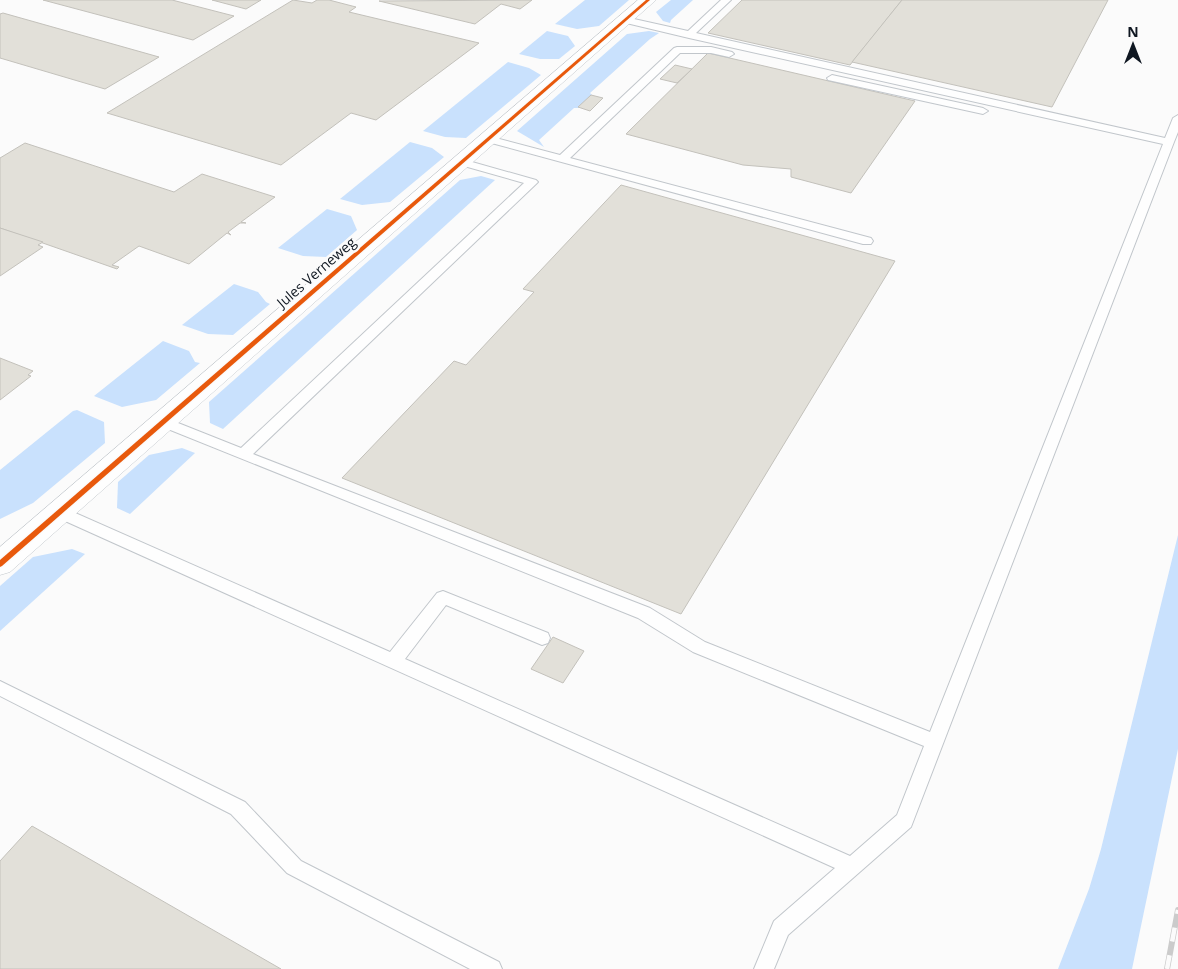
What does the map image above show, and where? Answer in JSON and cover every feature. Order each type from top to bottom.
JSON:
[{"type":"street","name":"Jules Verneweg","points":[[0,564],[648,0]]},
{"type":"lane","points":[[689,35],[726,0]]},
{"type":"lane","points":[[625,20],[1169,142]]},
{"type":"lane","points":[[562,159],[677,50],[711,50],[740,57]]},
{"type":"lane","points":[[818,74],[983,112]]},
{"type":"lane","points":[[764,969],[781,928],[904,821],[1178,118]]},
{"type":"lane","points":[[488,139],[867,241]]},
{"type":"lane","points":[[243,455],[532,182],[462,162]]},
{"type":"lane","points":[[163,422],[644,613],[699,647],[935,742]]},
{"type":"lane","points":[[59,512],[852,866]]},
{"type":"lane","points":[[393,661],[442,597],[542,638]]},
{"type":"lane","points":[[0,688],[238,808],[294,867],[492,969]]},
{"type":"shaded area","points":[[585,0],[629,0],[599,26],[577,29],[555,24]]},
{"type":"shaded area","points":[[671,0],[693,0],[670,23],[663,21],[656,12]]},
{"type":"shaded area","points":[[547,31],[568,36],[575,46],[559,59],[540,59],[519,54]]},
{"type":"shaded area","points":[[649,31],[659,33],[590,93],[592,95],[579,108],[574,108],[539,140],[544,147],[517,131],[627,34]]},
{"type":"shaded area","points":[[508,62],[529,68],[541,75],[466,138],[445,137],[423,131]]},
{"type":"shaded area","points":[[410,142],[432,148],[444,157],[390,202],[362,205],[340,199]]},
{"type":"shaded area","points":[[481,176],[495,180],[223,429],[210,423],[209,402],[460,180]]},
{"type":"shaded area","points":[[327,209],[351,216],[357,230],[326,257],[303,256],[278,248]]},
{"type":"shaded area","points":[[234,284],[258,292],[270,304],[233,335],[208,334],[182,325]]},
{"type":"shaded area","points":[[163,341],[189,351],[195,362],[200,363],[156,400],[122,407],[94,396]]},
{"type":"shaded area","points":[[77,410],[104,422],[105,443],[33,503],[0,519],[0,470],[73,411]]},
{"type":"shaded area","points":[[182,448],[195,453],[130,514],[117,508],[118,482],[149,455]]},
{"type":"shaded area","points":[[1178,535],[1178,749],[1132,969],[1058,969],[1089,889],[1101,849]]},
{"type":"shaded area","points":[[72,549],[85,554],[0,631],[0,586],[33,557]]},
{"type":"building","points":[[43,0],[172,0],[234,16],[193,40]]},
{"type":"building","points":[[212,0],[261,0],[246,9]]},
{"type":"building","points":[[293,0],[312,3],[317,0],[329,0],[356,7],[349,12],[479,43],[376,120],[351,113],[281,165],[107,113]]},
{"type":"building","points":[[532,0],[520,9],[501,4],[475,24],[379,1]]},
{"type":"building","points":[[742,0],[902,0],[850,65],[708,33]]},
{"type":"building","points":[[902,0],[1108,0],[1052,107],[852,62]]},
{"type":"building","points":[[3,13],[159,57],[105,89],[0,58],[0,14]]},
{"type":"building","points":[[708,53],[915,101],[851,193],[791,177],[791,169],[743,165],[626,134]]},
{"type":"building","points":[[675,65],[692,69],[677,83],[660,79]]},
{"type":"building","points":[[591,95],[603,98],[590,111],[578,107]]},
{"type":"building","points":[[25,143],[174,192],[202,174],[275,197],[241,222],[246,223],[240,223],[228,232],[231,235],[227,233],[189,264],[139,246],[112,265],[119,267],[117,269],[0,228],[0,158]]},
{"type":"building","points":[[621,185],[895,261],[681,614],[342,478],[454,361],[466,365],[534,292],[523,289]]},
{"type":"building","points":[[0,228],[43,242],[38,245],[43,247],[0,276]]},
{"type":"building","points":[[0,358],[33,371],[28,375],[31,376],[0,400]]},
{"type":"building","points":[[553,637],[584,651],[563,683],[531,669]]},
{"type":"building","points":[[32,826],[281,969],[0,969],[0,861]]},
{"type":"railway","points":[[1167,969],[1178,910]]},
{"type":"cycle path","points":[[0,564],[648,0]]}]
